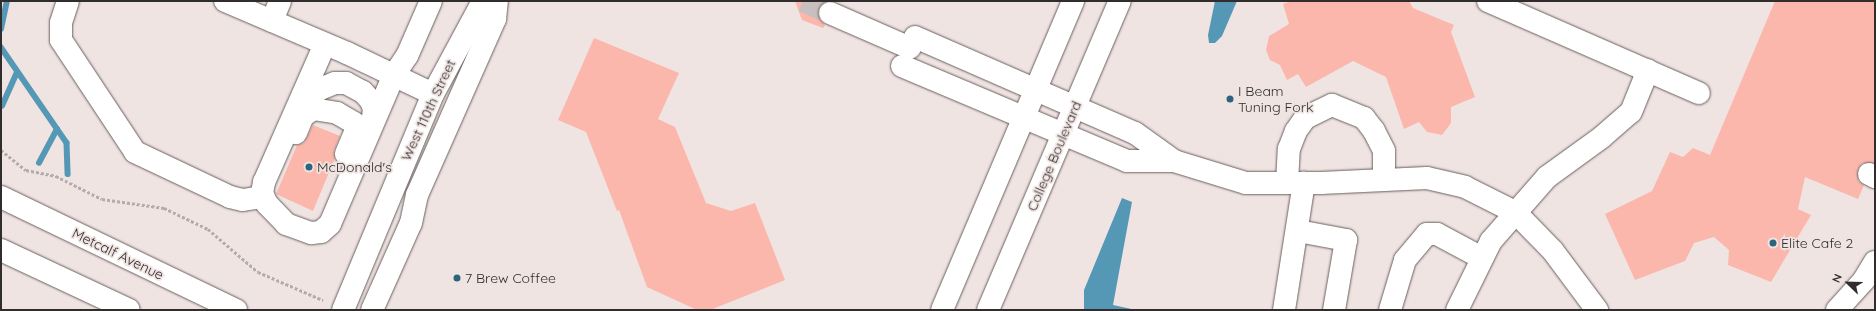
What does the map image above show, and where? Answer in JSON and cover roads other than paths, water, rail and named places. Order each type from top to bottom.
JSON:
[{"type":"main road","points":[[68,1],[61,23],[61,40],[135,152],[230,197],[243,200],[265,200]]},
{"type":"main road","points":[[272,21],[280,1]]},
{"type":"main road","points":[[364,128],[394,75],[407,56],[431,1]]},
{"type":"main road","name":"West 110th Street","points":[[343,310],[433,94],[483,1]]},
{"type":"main road","name":"West 110th Street","points":[[372,310],[411,223],[417,195],[495,19],[497,1]]},
{"type":"main road","points":[[942,310],[1073,1]]},
{"type":"main road","name":"College Boulevard","points":[[988,310],[1120,1]]},
{"type":"main road","points":[[1488,1],[1699,93]]},
{"type":"main road","points":[[232,2],[433,94]]},
{"type":"main road","points":[[830,13],[909,50],[1024,117],[1127,161],[1174,161],[1246,183],[1296,183],[1427,178],[1465,187],[1515,212],[1553,251],[1597,310]]},
{"type":"main road","points":[[303,110],[320,89],[335,83],[346,83],[363,92],[371,101],[374,109],[364,128],[330,224],[321,232],[311,233],[286,224],[265,200],[264,182],[303,110],[325,44]]},
{"type":"main road","points":[[909,50],[1035,91],[1075,107],[1135,133],[1174,161]]},
{"type":"main road","points":[[1457,310],[1491,241],[1547,177],[1602,138],[1631,112],[1648,70]]},
{"type":"main road","points":[[1284,310],[1298,231],[1296,183],[1289,149],[1296,131],[1305,118],[1332,105],[1364,118],[1374,131],[1384,151],[1384,180]]},
{"type":"main road","points":[[303,110],[319,109],[337,113],[364,128]]},
{"type":"main road","name":"Metcalf Avenue","points":[[1,197],[236,310]]},
{"type":"main road","points":[[1298,231],[1346,240],[1334,310]]},
{"type":"main road","points":[[1390,310],[1404,260],[1427,234],[1437,234],[1482,258]]},
{"type":"main road","points":[[1,250],[129,310]]},
{"type":"main road","points":[[1837,310],[1864,280],[1875,262]]},
{"type":"water","points":[[1215,1],[1237,1],[1222,36],[1215,43],[1209,43],[1208,35]]},
{"type":"water","points":[[1122,198],[1132,202],[1113,305],[1136,310],[1084,310],[1084,290]]},
{"type":"waterway","points":[[1,29],[7,1]]},
{"type":"waterway","points":[[1,47],[67,143],[68,174]]},
{"type":"waterway","points":[[2,106],[17,73]]},
{"type":"waterway","points":[[39,163],[57,129]]},
{"type":"tunnel","points":[[803,1],[830,13]]},
{"type":"place","name":"I Beam Tuning Fork","points":[[1230,99]]},
{"type":"place","name":"McDonald's","points":[[309,167]]},
{"type":"place","name":"Elite Cafe 2","points":[[1773,243]]},
{"type":"place","name":"7 Brew Coffee","points":[[457,278]]}]
